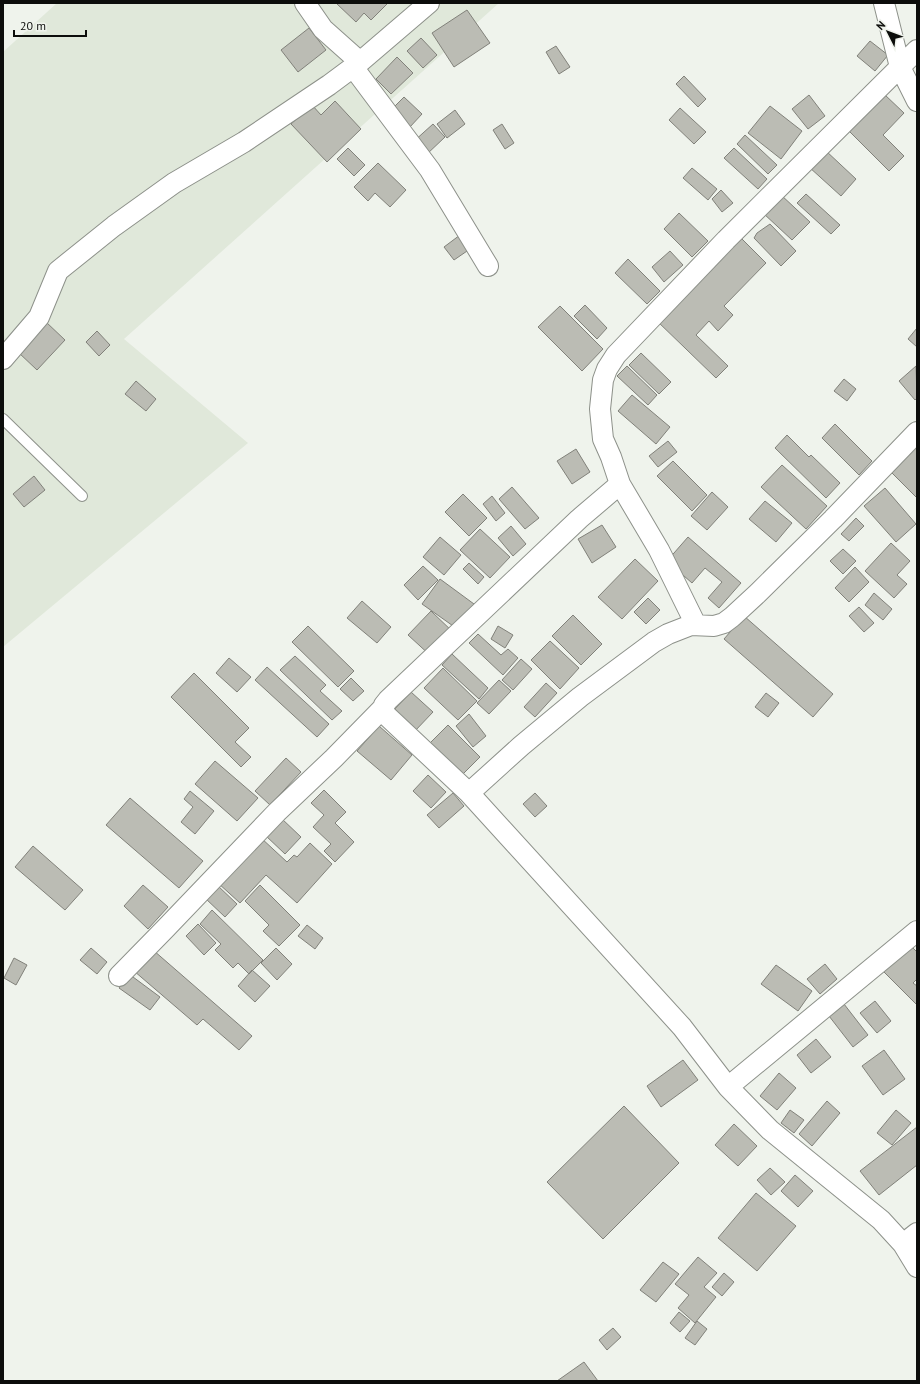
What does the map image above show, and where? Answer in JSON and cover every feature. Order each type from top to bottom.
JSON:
[{"type":"street","points":[[305,3],[323,28],[356,65],[430,170],[488,266]]},
{"type":"street","points":[[3,359],[39,317],[58,271],[114,226],[174,183],[244,142],[329,85],[356,65],[429,3]]},
{"type":"street","points":[[884,3],[900,67],[917,101]]},
{"type":"street","points":[[696,625],[659,550],[620,484],[603,439],[600,409],[603,380],[613,359],[726,240],[917,50]]},
{"type":"street","points":[[469,793],[521,746],[640,651],[668,634],[691,625],[714,626],[724,623],[732,617],[833,519],[917,432]]},
{"type":"street","points":[[119,976],[277,812],[334,758],[383,708],[388,700],[579,519],[620,484]]},
{"type":"street","points":[[383,708],[383,711],[390,720],[469,793],[682,1027],[728,1087],[770,1130],[880,1220],[910,1238],[917,1267]]},
{"type":"street","points":[[728,1087],[917,931]]},
{"type":"lane","points":[[3,419],[82,496]]},
{"type":"shaded area","points":[[57,3],[499,3],[124,339],[248,443],[3,647],[3,52]]},
{"type":"building","points":[[336,3],[388,3],[371,20],[364,13],[356,22]]},
{"type":"building","points":[[467,10],[490,43],[454,67],[432,33]]},
{"type":"building","points":[[309,28],[326,50],[298,72],[281,50]]},
{"type":"building","points":[[421,38],[437,55],[423,68],[407,51]]},
{"type":"building","points":[[870,41],[888,55],[875,71],[857,56]]},
{"type":"building","points":[[556,46],[570,67],[559,74],[546,52]]},
{"type":"building","points":[[397,57],[413,73],[391,94],[376,79]]},
{"type":"building","points":[[684,76],[706,99],[698,107],[676,84]]},
{"type":"building","points":[[884,94],[904,113],[883,135],[904,156],[889,171],[848,130]]},
{"type":"building","points":[[809,95],[825,116],[808,129],[792,109]]},
{"type":"building","points":[[404,97],[422,114],[409,128],[390,111]]},
{"type":"building","points":[[335,101],[361,129],[327,162],[291,124],[312,105],[321,115]]},
{"type":"building","points":[[770,106],[802,131],[781,159],[748,133]]},
{"type":"building","points":[[680,108],[706,132],[694,144],[669,120]]},
{"type":"building","points":[[455,110],[465,124],[447,138],[437,124]]},
{"type":"building","points":[[433,124],[445,137],[426,155],[413,142]]},
{"type":"building","points":[[502,124],[514,143],[505,149],[493,130]]},
{"type":"building","points":[[745,135],[777,165],[768,174],[737,144]]},
{"type":"building","points":[[348,148],[365,165],[354,176],[337,159]]},
{"type":"building","points":[[734,148],[767,179],[758,189],[724,158]]},
{"type":"building","points":[[825,150],[856,179],[841,196],[809,167]]},
{"type":"building","points":[[378,163],[406,190],[390,207],[375,193],[368,201],[354,187]]},
{"type":"building","points":[[692,168],[717,189],[708,200],[683,178]]},
{"type":"building","points":[[721,190],[733,203],[722,212],[712,199]]},
{"type":"building","points":[[780,194],[810,222],[792,240],[763,213]]},
{"type":"building","points":[[806,194],[840,225],[831,234],[797,203]]},
{"type":"building","points":[[679,213],[708,241],[692,257],[664,229]]},
{"type":"building","points":[[770,224],[796,251],[781,266],[754,238],[757,233]]},
{"type":"building","points":[[460,235],[470,249],[454,260],[444,247]]},
{"type":"building","points":[[740,237],[766,263],[724,306],[733,315],[718,331],[709,321],[696,335],[728,366],[716,378],[656,320]]},
{"type":"building","points":[[670,251],[683,265],[664,282],[652,267]]},
{"type":"building","points":[[628,259],[660,291],[647,304],[615,273]]},
{"type":"building","points":[[585,305],[607,328],[597,339],[574,316]]},
{"type":"building","points":[[560,306],[603,349],[582,371],[538,327]]},
{"type":"building","points":[[46,322],[65,340],[37,370],[18,352]]},
{"type":"building","points":[[917,328],[917,347],[908,339]]},
{"type":"building","points":[[97,331],[110,345],[99,356],[86,342]]},
{"type":"building","points":[[641,353],[671,382],[659,394],[629,365]]},
{"type":"building","points":[[627,366],[657,395],[648,405],[617,376]]},
{"type":"building","points":[[916,366],[917,398],[915,400],[899,381]]},
{"type":"building","points":[[844,379],[856,389],[847,401],[834,391]]},
{"type":"building","points":[[136,381],[156,399],[146,411],[125,394]]},
{"type":"building","points":[[632,395],[670,427],[656,444],[618,411]]},
{"type":"building","points":[[835,424],[872,461],[859,475],[822,438]]},
{"type":"building","points":[[787,435],[809,457],[811,455],[840,483],[826,498],[775,448]]},
{"type":"building","points":[[668,441],[677,452],[658,467],[649,456]]},
{"type":"building","points":[[917,447],[917,498],[889,470],[907,452],[909,455]]},
{"type":"building","points":[[576,449],[590,472],[572,484],[557,461]]},
{"type":"building","points":[[673,461],[707,495],[692,511],[657,476]]},
{"type":"building","points":[[782,465],[827,506],[806,529],[761,487]]},
{"type":"building","points":[[34,476],[45,490],[24,507],[13,494]]},
{"type":"building","points":[[512,487],[539,518],[525,529],[499,499]]},
{"type":"building","points":[[885,488],[916,524],[896,542],[864,506]]},
{"type":"building","points":[[712,492],[728,507],[707,530],[691,516]]},
{"type":"building","points":[[463,494],[487,518],[469,536],[445,512]]},
{"type":"building","points":[[492,496],[505,513],[496,521],[483,504]]},
{"type":"building","points":[[765,501],[792,523],[776,542],[749,519]]},
{"type":"building","points":[[856,518],[864,526],[849,541],[841,534]]},
{"type":"building","points":[[602,525],[616,547],[592,563],[578,539]]},
{"type":"building","points":[[511,526],[526,544],[513,556],[498,538]]},
{"type":"building","points":[[480,529],[510,557],[490,578],[460,550]]},
{"type":"building","points":[[440,537],[461,555],[444,575],[423,557]]},
{"type":"building","points":[[688,537],[741,583],[719,608],[708,598],[722,582],[705,568],[692,583],[667,561]]},
{"type":"building","points":[[891,543],[910,561],[897,575],[907,584],[894,598],[865,571]]},
{"type":"building","points":[[843,549],[856,561],[843,574],[830,561]]},
{"type":"building","points":[[635,559],[658,581],[622,619],[598,597]]},
{"type":"building","points":[[469,563],[484,577],[478,584],[463,569]]},
{"type":"building","points":[[423,566],[438,580],[418,600],[404,585]]},
{"type":"building","points":[[855,567],[869,582],[849,602],[835,588]]},
{"type":"building","points":[[440,579],[474,604],[456,628],[422,604]]},
{"type":"building","points":[[874,593],[892,609],[883,620],[865,605]]},
{"type":"building","points":[[648,598],[660,610],[646,624],[634,612]]},
{"type":"building","points":[[362,601],[391,627],[377,643],[347,618]]},
{"type":"building","points":[[859,607],[874,623],[864,632],[849,616]]},
{"type":"building","points":[[431,611],[454,633],[432,657],[408,635]]},
{"type":"building","points":[[573,615],[602,644],[581,665],[552,636]]},
{"type":"building","points":[[744,616],[833,694],[813,717],[724,639]]},
{"type":"building","points":[[308,626],[354,671],[338,687],[292,642]]},
{"type":"building","points":[[498,626],[513,635],[505,648],[491,639]]},
{"type":"building","points":[[478,634],[501,655],[508,649],[518,658],[503,675],[469,643]]},
{"type":"building","points":[[550,641],[579,668],[560,689],[531,660]]},
{"type":"building","points":[[452,654],[488,688],[479,699],[442,665]]},
{"type":"building","points":[[295,656],[326,685],[320,691],[342,711],[332,720],[280,670]]},
{"type":"building","points":[[229,658],[251,677],[237,692],[216,673]]},
{"type":"building","points":[[521,659],[532,669],[513,690],[502,680]]},
{"type":"building","points":[[267,667],[329,724],[317,737],[255,680]]},
{"type":"building","points":[[443,668],[477,701],[458,720],[424,688]]},
{"type":"building","points":[[194,673],[249,728],[235,742],[251,757],[241,767],[171,697]]},
{"type":"building","points":[[351,678],[364,691],[353,701],[340,689]]},
{"type":"building","points":[[499,680],[511,691],[489,714],[477,703]]},
{"type":"building","points":[[546,683],[557,693],[535,717],[524,707]]},
{"type":"building","points":[[411,692],[433,712],[414,732],[392,712]]},
{"type":"building","points":[[766,693],[779,703],[768,717],[755,707]]},
{"type":"building","points":[[469,714],[486,736],[473,747],[456,726]]},
{"type":"building","points":[[448,725],[480,757],[459,778],[427,746]]},
{"type":"building","points":[[379,726],[412,755],[391,780],[357,751]]},
{"type":"building","points":[[286,758],[301,772],[270,805],[255,791]]},
{"type":"building","points":[[215,761],[258,798],[237,821],[195,784]]},
{"type":"building","points":[[428,775],[446,792],[431,808],[413,791]]},
{"type":"building","points":[[324,790],[346,812],[335,823],[354,842],[335,862],[324,851],[331,844],[313,827],[324,815],[311,803]]},
{"type":"building","points":[[190,791],[214,811],[195,834],[181,822],[193,807],[184,799]]},
{"type":"building","points":[[453,793],[464,806],[439,828],[427,815]]},
{"type":"building","points":[[535,793],[547,806],[535,817],[523,804]]},
{"type":"building","points":[[130,798],[203,861],[179,888],[106,825]]},
{"type":"building","points":[[281,818],[301,837],[285,854],[265,835]]},
{"type":"building","points":[[260,837],[287,862],[294,855],[297,857],[310,843],[332,864],[297,903],[266,875],[240,903],[218,883]]},
{"type":"building","points":[[33,846],[83,890],[65,910],[15,867]]},
{"type":"building","points":[[143,885],[168,907],[148,929],[124,906]]},
{"type":"building","points":[[217,885],[237,904],[225,917],[205,898]]},
{"type":"building","points":[[260,885],[300,925],[279,946],[263,931],[269,925],[245,901]]},
{"type":"building","points":[[212,910],[263,960],[249,974],[238,963],[233,968],[215,950],[221,944],[200,924]]},
{"type":"building","points":[[198,924],[216,943],[204,955],[186,936]]},
{"type":"building","points":[[307,925],[323,938],[315,949],[298,936]]},
{"type":"building","points":[[907,942],[917,952],[917,979],[913,983],[917,986],[917,1005],[880,968]]},
{"type":"building","points":[[91,948],[107,962],[97,974],[80,960]]},
{"type":"building","points":[[276,948],[292,964],[277,980],[261,963]]},
{"type":"building","points":[[153,950],[252,1036],[239,1050],[203,1019],[197,1025],[134,971]]},
{"type":"building","points":[[14,958],[27,965],[16,985],[4,978]]},
{"type":"building","points":[[825,964],[837,979],[820,994],[807,979]]},
{"type":"building","points":[[776,965],[812,991],[798,1011],[761,984]]},
{"type":"building","points":[[252,970],[270,986],[255,1002],[238,986]]},
{"type":"building","points":[[129,974],[160,997],[150,1010],[119,988]]},
{"type":"building","points":[[875,1001],[891,1021],[877,1033],[860,1013]]},
{"type":"building","points":[[844,1004],[868,1035],[853,1047],[829,1016]]},
{"type":"building","points":[[816,1039],[831,1057],[811,1073],[797,1055]]},
{"type":"building","points":[[884,1050],[905,1079],[883,1095],[862,1066]]},
{"type":"building","points":[[683,1060],[698,1080],[661,1107],[647,1086]]},
{"type":"building","points":[[779,1073],[796,1088],[777,1110],[760,1096]]},
{"type":"building","points":[[827,1101],[840,1113],[812,1146],[799,1134]]},
{"type":"building","points":[[624,1106],[679,1163],[603,1239],[547,1182]]},
{"type":"building","points":[[790,1110],[804,1120],[794,1133],[781,1123]]},
{"type":"building","points":[[896,1110],[911,1123],[892,1145],[877,1133]]},
{"type":"building","points":[[734,1124],[757,1146],[738,1166],[715,1145]]},
{"type":"building","points":[[917,1127],[917,1165],[879,1195],[860,1171]]},
{"type":"building","points":[[770,1168],[785,1182],[771,1195],[757,1180]]},
{"type":"building","points":[[795,1175],[813,1191],[798,1207],[781,1191]]},
{"type":"building","points":[[756,1193],[796,1226],[757,1271],[718,1238]]},
{"type":"building","points":[[698,1257],[717,1273],[704,1287],[716,1297],[695,1323],[678,1308],[689,1295],[675,1284]]},
{"type":"building","points":[[663,1262],[679,1274],[656,1302],[640,1290]]},
{"type":"building","points":[[724,1273],[734,1282],[722,1296],[712,1287]]},
{"type":"building","points":[[679,1312],[690,1321],[680,1332],[670,1323]]},
{"type":"building","points":[[697,1321],[707,1329],[695,1345],[685,1338]]},
{"type":"building","points":[[613,1328],[621,1337],[607,1350],[599,1340]]},
{"type":"building","points":[[584,1362],[598,1381],[557,1381]]}]
